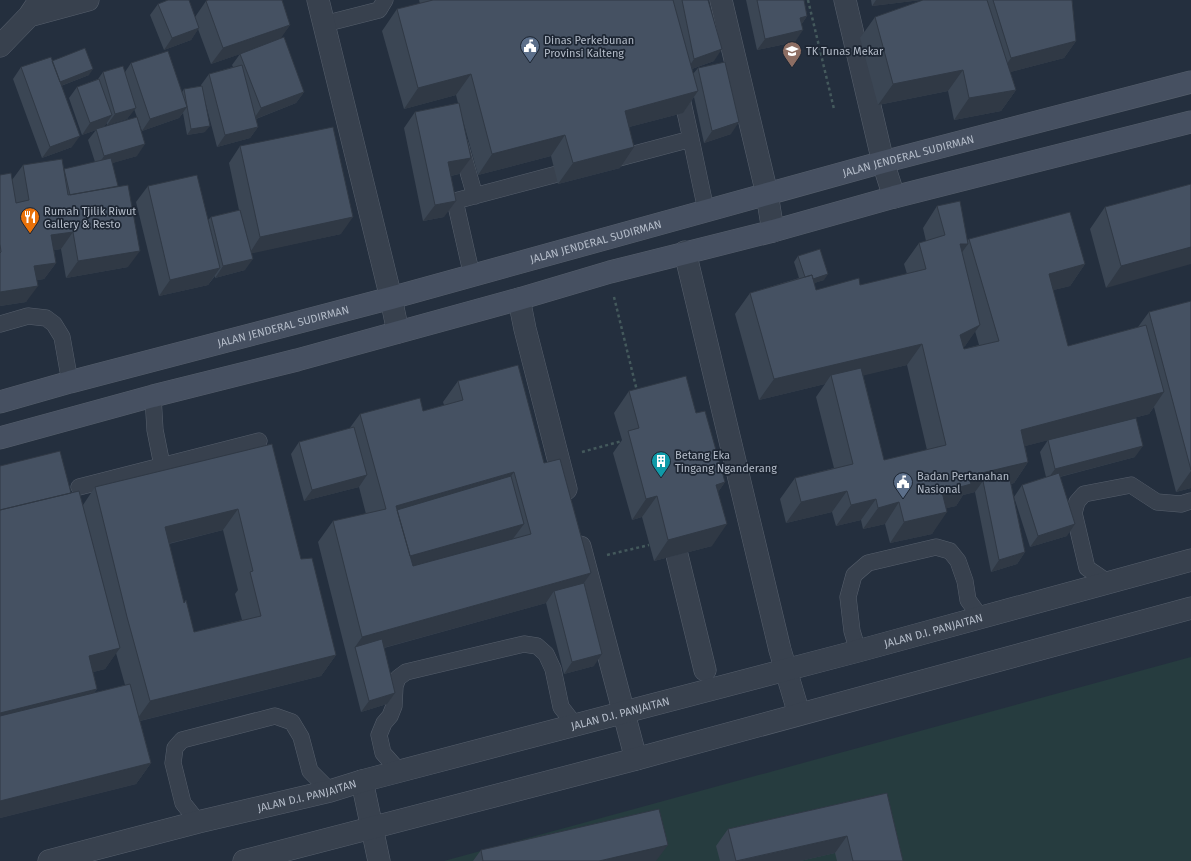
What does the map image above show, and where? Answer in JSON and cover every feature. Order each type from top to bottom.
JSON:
[{"type":"main road","name":"JALAN JENDERAL SUDIRMAN","points":[[0,402],[70,382],[391,298],[884,162],[1191,82]]},
{"type":"main road","points":[[0,438],[153,396],[296,360],[685,252],[773,231],[894,197],[1191,122]]},
{"type":"main road","points":[[289,325],[296,360]]},
{"type":"main road","points":[[39,392],[48,425]]},
{"type":"street","points":[[0,46],[37,4],[88,0]]},
{"type":"street","points":[[318,0],[398,332]]},
{"type":"street","points":[[721,0],[766,194],[773,231]]},
{"type":"street","points":[[845,0],[884,162],[894,197]]},
{"type":"street","points":[[685,252],[785,670],[799,714]]},
{"type":"street","points":[[519,299],[525,329],[571,509]]},
{"type":"street","points":[[576,531],[636,759]]},
{"type":"street","points":[[677,555],[706,670]]},
{"type":"street","name":"JALAN D.I. PANJAITAN","points":[[49,861],[198,822],[330,791],[981,618],[1191,560]]},
{"type":"street","points":[[244,861],[636,759],[1191,608]]},
{"type":"street","points":[[362,782],[379,861]]},
{"type":"lane","points":[[324,24],[380,10],[385,0]]},
{"type":"lane","points":[[677,77],[706,210]]},
{"type":"lane","points":[[457,131],[475,196]]},
{"type":"lane","points":[[472,276],[455,201],[691,139]]},
{"type":"lane","points":[[0,324],[28,316],[46,318],[54,324],[62,337],[70,382]]},
{"type":"lane","points":[[153,396],[155,430],[162,465]]},
{"type":"lane","points":[[79,487],[259,441]]},
{"type":"lane","points":[[1109,583],[1087,568],[1074,513],[1077,502],[1084,494],[1131,486],[1156,502],[1181,504],[1191,501]]},
{"type":"lane","points":[[858,651],[852,631],[848,597],[854,575],[868,563],[936,547],[950,551],[958,561],[965,581],[968,600],[981,618]]},
{"type":"lane","points":[[400,772],[383,752],[379,735],[394,706],[395,686],[398,678],[406,672],[524,644],[537,646],[546,654],[552,669],[561,707],[575,725]]},
{"type":"lane","points":[[198,822],[183,803],[172,763],[175,748],[182,740],[275,716],[292,722],[301,737],[310,771],[330,791]]},
{"type":"path","points":[[808,0],[834,109]]},
{"type":"path","points":[[610,272],[616,304],[639,398]]},
{"type":"path","points":[[559,458],[622,441]]},
{"type":"path","points":[[584,560],[649,545]]},
{"type":"green space","points":[[1191,657],[1191,861],[444,861]]},
{"type":"building","points":[[168,0],[189,0],[199,28],[172,38],[158,4]]},
{"type":"building","points":[[282,0],[290,25],[223,48],[206,1]]},
{"type":"building","name":"Dinas Perkebunan Provinsi Kalteng","points":[[433,0],[673,0],[698,91],[625,111],[634,147],[573,163],[565,135],[492,154],[471,74],[418,88],[397,9]]},
{"type":"building","points":[[682,0],[708,0],[722,49],[694,59]]},
{"type":"building","points":[[757,0],[804,0],[807,16],[800,18],[803,30],[765,39]]},
{"type":"building","points":[[923,0],[987,0],[1016,90],[969,98],[963,70],[893,84],[875,17]]},
{"type":"building","points":[[993,0],[1072,0],[1076,41],[1011,58]]},
{"type":"building","points":[[284,37],[304,92],[261,108],[240,54]]},
{"type":"building","points":[[85,48],[93,69],[60,82],[52,61]]},
{"type":"building","points":[[168,51],[187,107],[150,119],[131,63]]},
{"type":"building","points":[[51,57],[80,136],[50,147],[21,67]]},
{"type":"building","points":[[725,62],[739,122],[712,131],[698,68]]},
{"type":"building","points":[[242,65],[258,127],[225,135],[209,74]]},
{"type":"building","points":[[123,66],[136,108],[115,114],[103,72]]},
{"type":"building","points":[[99,79],[112,115],[90,123],[77,87]]},
{"type":"building","points":[[202,86],[210,126],[191,129],[184,89]]},
{"type":"building","points":[[459,103],[471,158],[448,162],[456,201],[435,205],[415,112]]},
{"type":"building","points":[[137,117],[145,144],[104,156],[96,129]]},
{"type":"building","points":[[333,127],[353,217],[260,237],[240,146]]},
{"type":"building","points":[[111,158],[118,186],[70,195],[64,169]]},
{"type":"building","points":[[62,159],[68,195],[128,185],[140,251],[78,261],[73,232],[51,235],[56,263],[34,266],[38,286],[0,292],[0,175],[11,173],[16,203],[29,200],[23,165]]},
{"type":"building","points":[[197,175],[220,268],[170,280],[148,186]]},
{"type":"building","points":[[1191,184],[1191,247],[1121,266],[1105,207]]},
{"type":"building","points":[[960,201],[968,244],[960,244],[980,325],[960,335],[964,349],[999,341],[969,239],[1070,212],[1085,264],[1049,274],[1068,346],[1146,325],[1164,392],[1021,430],[1028,462],[969,476],[971,484],[942,492],[947,512],[904,522],[899,502],[878,508],[876,499],[851,505],[847,491],[801,502],[795,478],[853,464],[831,375],[861,368],[884,460],[946,445],[922,344],[774,379],[750,293],[812,275],[816,290],[859,278],[860,285],[926,269],[919,243],[945,235],[937,206]]},
{"type":"building","points":[[240,210],[253,259],[223,266],[211,217]]},
{"type":"building","points":[[820,249],[828,274],[813,279],[812,275],[805,277],[798,256]]},
{"type":"building","points":[[1191,301],[1191,470],[1149,312]]},
{"type":"building","points":[[518,365],[544,463],[560,459],[591,573],[362,637],[333,521],[386,509],[360,414],[420,398],[423,411],[463,400],[458,381]],"holes":[[[514,472],[531,534],[413,566],[396,506]]]},
{"type":"building","name":"Betang Eka Tingang Nganderang","points":[[686,376],[696,413],[705,411],[725,482],[716,485],[727,524],[668,540],[657,496],[646,499],[628,431],[639,428],[629,391]]},
{"type":"building","points":[[1136,418],[1143,446],[1055,469],[1048,440]]},
{"type":"building","points":[[354,427],[367,475],[312,490],[299,442]]},
{"type":"building","points":[[272,444],[301,559],[312,558],[336,655],[150,701],[127,617],[95,487]],"holes":[[[238,509],[253,571],[250,572],[261,616],[194,632],[186,600],[184,603],[165,527]]]},
{"type":"building","points":[[60,451],[71,493],[0,510],[0,466]]},
{"type":"building","points":[[1059,473],[1075,524],[1038,536],[1022,485]]},
{"type":"building","points":[[1009,475],[1025,552],[999,560],[983,481]]},
{"type":"building","points":[[511,476],[524,524],[410,556],[397,510]]},
{"type":"building","points":[[79,491],[120,648],[89,656],[97,689],[0,713],[0,510]]},
{"type":"building","points":[[584,583],[602,654],[572,662],[554,591]]},
{"type":"building","points":[[382,639],[395,693],[369,701],[355,647]]},
{"type":"building","points":[[130,684],[151,763],[0,801],[0,716]]},
{"type":"building","points":[[887,793],[903,861],[853,861],[847,836],[736,861],[728,829]]},
{"type":"building","points":[[659,809],[668,845],[599,861],[483,861],[481,850]]},
{"type":"place","name":"Dinas Perkebunan Provinsi Kalteng","points":[[530,63]]},
{"type":"place","name":"TK Tunas Mekar","points":[[792,68]]},
{"type":"place","name":"Rumah Tjilik Riwut Gallery & Resto","points":[[30,234]]},
{"type":"place","name":"Betang Eka Tingang Nganderang","points":[[661,478]]},
{"type":"place","name":"Badan Pertanahan Nasional","points":[[903,499]]}]
